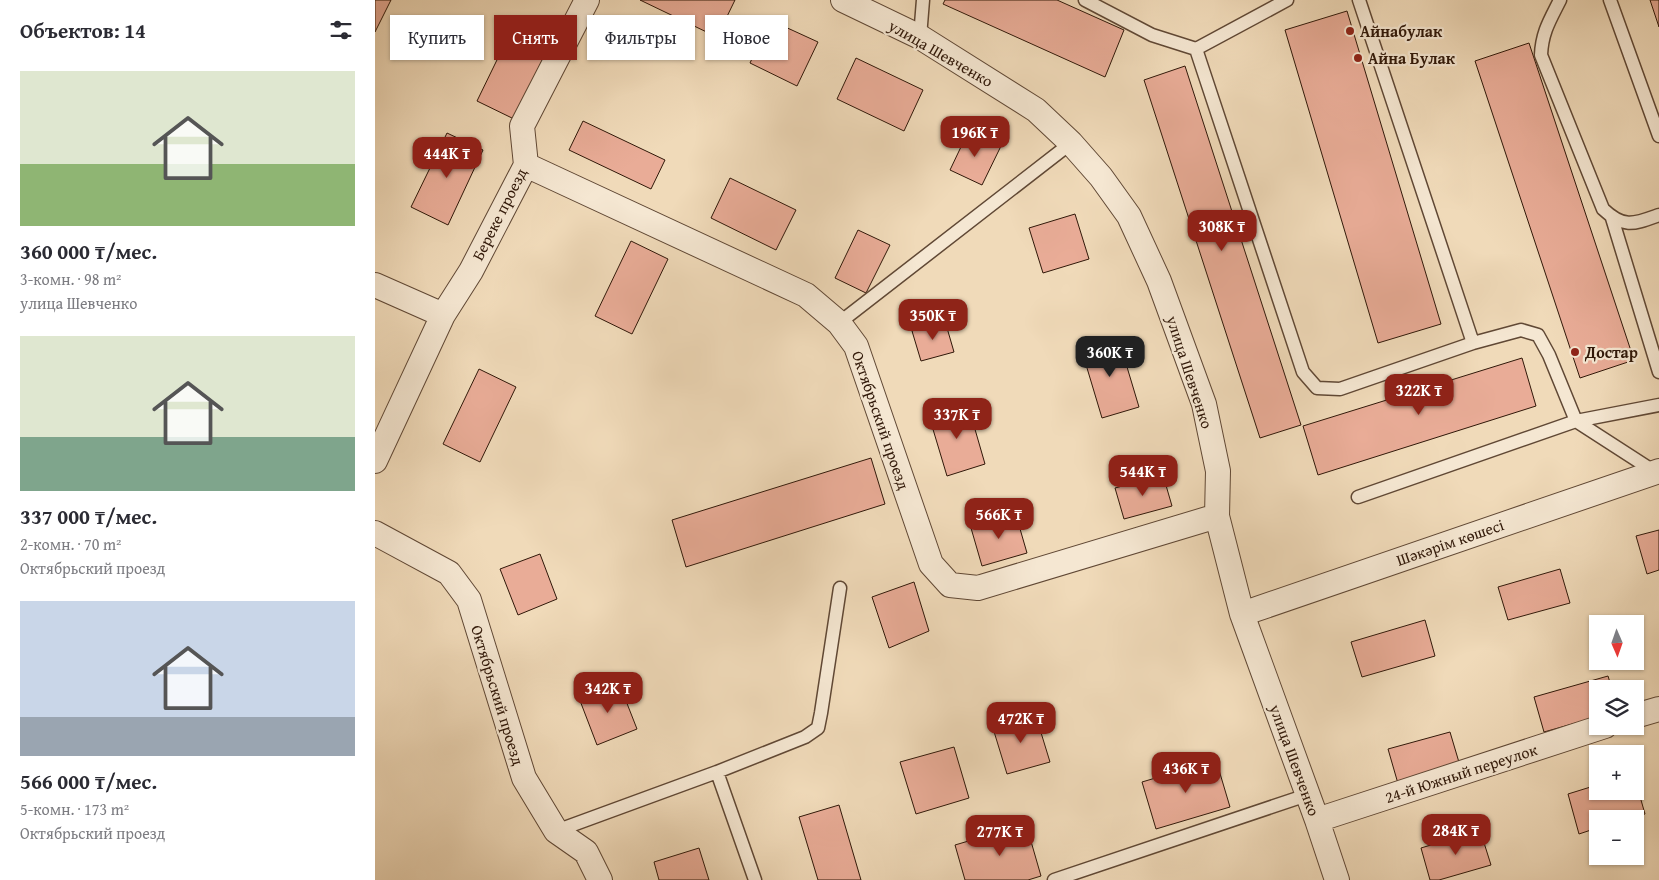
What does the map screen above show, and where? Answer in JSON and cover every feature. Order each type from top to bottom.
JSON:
[{"type":"street","name":"Береке проезд","points":[[443,315],[471,271],[526,166],[522,126],[587,0]]},
{"type":"street","name":"улица Шевченко","points":[[843,0],[920,37],[1036,110],[1071,143],[1101,177],[1129,216],[1159,281],[1204,404],[1218,471],[1217,516],[1242,614],[1337,880]]},
{"type":"street","name":"Октябрьский проезд","points":[[526,166],[806,295],[839,323],[856,346],[931,564],[949,585],[978,588],[1217,516]]},
{"type":"street","points":[[375,285],[443,315],[375,461]]},
{"type":"street","name":"Шәкәрім көшесі","points":[[1242,614],[1657,471]]},
{"type":"street","name":"Октябрьский проезд","points":[[375,533],[449,573],[469,600],[524,778],[557,830],[586,852],[600,880]]},
{"type":"street","points":[[1644,713],[1659,708]]},
{"type":"street","name":"24-й Южный переулок","points":[[1317,820],[1589,731]]},
{"type":"lane","points":[[920,37],[923,0]]},
{"type":"lane","points":[[1085,0],[1152,36],[1196,49],[1287,0]]},
{"type":"lane","points":[[1359,0],[1473,343]]},
{"type":"lane","points":[[1560,0],[1545,28],[1541,41],[1541,55],[1603,210],[1612,218],[1629,224],[1659,215]]},
{"type":"lane","points":[[1610,0],[1659,136]]},
{"type":"lane","points":[[1196,49],[1303,372],[1317,388],[1340,389],[1473,343],[1521,330],[1538,335],[1549,355],[1576,421],[1657,471]]},
{"type":"lane","points":[[839,323],[1071,143]]},
{"type":"lane","points":[[1612,218],[1659,372]]},
{"type":"lane","points":[[1358,498],[1576,421],[1659,405]]},
{"type":"lane","points":[[557,830],[717,772],[805,737],[817,728],[821,713],[840,588]]},
{"type":"lane","points":[[717,772],[755,880]]},
{"type":"lane","points":[[1054,880],[1307,795]]},
{"type":"building","points":[[375,0],[391,0],[375,32]]},
{"type":"building","points":[[640,0],[735,0],[728,15],[705,15],[705,31],[695,26],[695,15],[671,15]]},
{"type":"building","points":[[945,0],[1057,0],[1124,30],[1105,77],[943,4]]},
{"type":"building","points":[[1650,0],[1659,0],[1659,27]]},
{"type":"building","points":[[1347,11],[1441,324],[1378,343],[1285,30]]},
{"type":"building","points":[[788,28],[818,42],[797,86],[750,63],[751,60],[788,60]]},
{"type":"building","points":[[1529,43],[1634,360],[1580,378],[1475,61]]},
{"type":"building","points":[[856,58],[923,90],[904,131],[837,99]]},
{"type":"building","points":[[497,60],[542,60],[514,119],[477,101]]},
{"type":"building","points":[[1185,66],[1301,425],[1260,438],[1144,80]]},
{"type":"building","points":[[583,121],[665,160],[651,189],[569,150]]},
{"type":"building","points":[[969,130],[1001,146],[982,185],[950,170]]},
{"type":"building","points":[[447,133],[483,150],[448,225],[411,207]]},
{"type":"building","points":[[730,178],[796,210],[776,250],[711,218]]},
{"type":"building","points":[[1075,214],[1089,259],[1043,273],[1029,228]]},
{"type":"building","points":[[858,230],[890,245],[866,293],[835,278]]},
{"type":"building","points":[[631,241],[668,259],[632,334],[595,316]]},
{"type":"building","points":[[945,321],[954,352],[921,361],[912,331]]},
{"type":"building","points":[[1118,337],[1139,407],[1102,418],[1081,348]]},
{"type":"building","points":[[1522,358],[1536,406],[1318,475],[1303,426]]},
{"type":"building","points":[[479,369],[516,387],[480,462],[443,444]]},
{"type":"building","points":[[968,405],[985,464],[947,476],[929,416]]},
{"type":"building","points":[[871,458],[885,504],[686,567],[672,520]]},
{"type":"building","points":[[1163,475],[1172,506],[1124,519],[1115,488]]},
{"type":"building","points":[[1016,515],[1027,553],[982,566],[971,528]]},
{"type":"building","points":[[1659,530],[1659,570],[1647,574],[1636,536]]},
{"type":"building","points":[[540,554],[557,599],[518,615],[500,569]]},
{"type":"building","points":[[1560,569],[1570,603],[1508,620],[1498,587]]},
{"type":"building","points":[[914,582],[929,631],[889,648],[872,597]]},
{"type":"building","points":[[1425,620],[1435,656],[1362,677],[1351,642]]},
{"type":"building","points":[[1608,676],[1609,680],[1594,680]]},
{"type":"building","points":[[1589,681],[1589,719],[1544,732],[1534,697]]},
{"type":"building","points":[[619,683],[637,729],[597,745],[579,698]]},
{"type":"building","points":[[1035,713],[1050,762],[1007,774],[992,725]]},
{"type":"building","points":[[1450,732],[1461,769],[1399,787],[1388,749]]},
{"type":"building","points":[[954,747],[969,798],[916,814],[900,762]]},
{"type":"building","points":[[1216,760],[1230,807],[1156,829],[1142,782]]},
{"type":"building","points":[[1589,787],[1589,800],[1641,800],[1644,810],[1589,810],[1589,831],[1579,834],[1568,794]]},
{"type":"building","points":[[839,805],[861,880],[818,880],[799,817]]},
{"type":"building","points":[[1026,824],[1041,876],[1028,880],[965,880],[955,845]]},
{"type":"building","points":[[1480,830],[1491,865],[1439,880],[1430,880],[1421,848]]},
{"type":"building","points":[[699,848],[709,880],[659,880],[654,862]]},
{"type":"place","name":"Айнабулак","points":[[1350,31]]},
{"type":"place","name":"Айна Булак","points":[[1358,58]]},
{"type":"place","name":"Достар","points":[[1575,352]]}]
